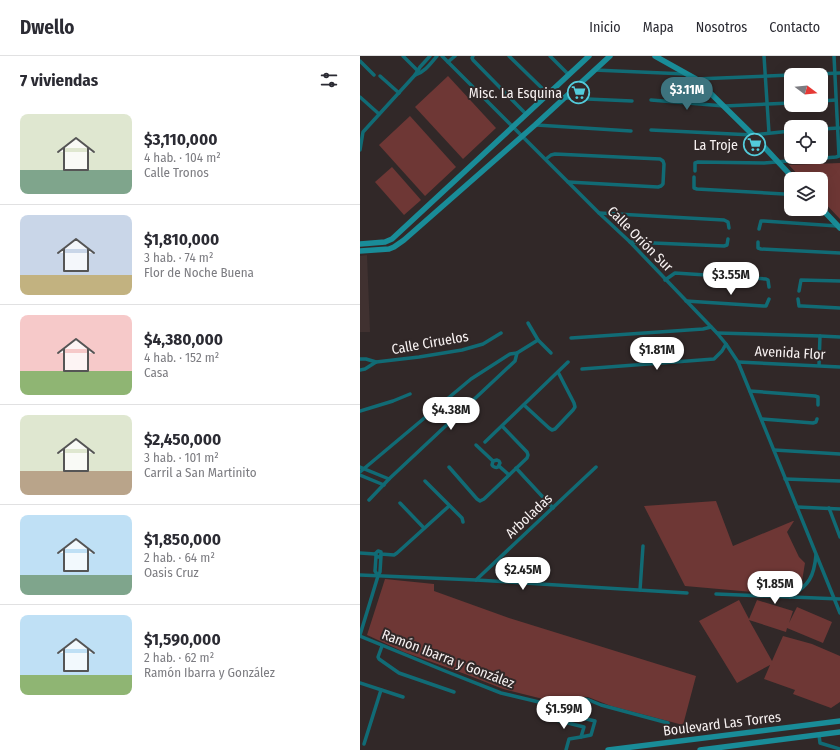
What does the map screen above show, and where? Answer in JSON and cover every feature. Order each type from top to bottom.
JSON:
[{"type":"street","points":[[403,56],[419,72]]},
{"type":"street","points":[[419,72],[430,56]]},
{"type":"street","points":[[360,150],[361,136],[363,132],[416,75],[437,56]]},
{"type":"street","points":[[448,62],[455,56]]},
{"type":"street","points":[[509,56],[548,94]]},
{"type":"street","points":[[550,56],[569,74]]},
{"type":"street","points":[[360,244],[386,242],[392,239],[589,56]]},
{"type":"street","points":[[360,251],[389,249],[404,240],[535,125],[610,56]]},
{"type":"street","points":[[655,56],[696,79],[754,135],[787,172]]},
{"type":"street","points":[[764,56],[768,133]]},
{"type":"street","points":[[695,171],[695,163],[698,162],[764,163],[839,156],[839,128],[834,56]]},
{"type":"street","name":"Calle Orión Sur","points":[[445,57],[448,62],[630,242],[726,344],[738,362],[840,613]]},
{"type":"street","points":[[472,57],[473,60],[526,114]]},
{"type":"street","points":[[360,61],[374,75]]},
{"type":"street","points":[[594,70],[687,74]]},
{"type":"street","points":[[828,73],[840,73]]},
{"type":"street","points":[[696,79],[784,75]]},
{"type":"street","points":[[380,76],[399,93]]},
{"type":"street","points":[[360,97],[379,114]]},
{"type":"street","points":[[563,98],[632,101]]},
{"type":"street","points":[[651,100],[724,106],[784,103]]},
{"type":"street","points":[[828,101],[836,100]]},
{"type":"street","points":[[535,125],[631,131]]},
{"type":"street","points":[[828,129],[839,128]]},
{"type":"street","points":[[651,130],[754,135],[784,132]]},
{"type":"street","points":[[546,159],[555,154],[660,159],[664,164],[663,184],[658,187],[568,182]]},
{"type":"street","points":[[694,177],[694,188],[697,189],[784,194]]},
{"type":"street","points":[[447,188],[454,196]]},
{"type":"street","points":[[599,213],[724,220],[728,222],[729,228]]},
{"type":"street","points":[[828,215],[839,227]]},
{"type":"street","points":[[759,229],[761,221],[839,227]]},
{"type":"street","points":[[630,242],[724,246],[727,245],[728,239]]},
{"type":"street","points":[[758,242],[758,248],[840,253]]},
{"type":"street","points":[[665,280],[675,273],[766,279],[768,280],[769,287]]},
{"type":"street","points":[[799,291],[801,280],[840,281]]},
{"type":"street","points":[[686,301],[766,306],[769,299]]},
{"type":"street","points":[[798,299],[799,306],[840,308]]},
{"type":"street","points":[[528,323],[538,340],[551,353]]},
{"type":"street","points":[[571,338],[703,329],[711,327]]},
{"type":"street","name":"Calle Ciruelos","points":[[360,359],[376,362],[462,350],[483,344],[501,333]]},
{"type":"street","points":[[717,333],[840,337]]},
{"type":"street","points":[[819,365],[820,336]]},
{"type":"street","points":[[384,485],[360,474],[362,468],[471,379],[510,354],[517,353],[538,340]]},
{"type":"street","points":[[582,369],[714,359],[722,351],[726,344]]},
{"type":"street","points":[[369,500],[514,361],[517,353]]},
{"type":"street","points":[[360,370],[365,369],[376,362]]},
{"type":"street","points":[[485,442],[568,362]]},
{"type":"street","name":"Avenida Flor","points":[[738,362],[840,367]]},
{"type":"street","points":[[524,405],[549,428],[552,430],[555,429],[575,407],[558,372]]},
{"type":"street","points":[[750,391],[815,396],[818,397],[818,405]]},
{"type":"street","points":[[360,411],[410,394]]},
{"type":"street","points":[[762,419],[816,422],[817,419]]},
{"type":"street","points":[[450,467],[477,500],[480,501],[484,499],[527,458],[528,455],[527,452],[502,426]]},
{"type":"street","points":[[476,444],[493,461],[492,464],[494,467],[499,466],[509,476]]},
{"type":"street","points":[[774,450],[840,454]]},
{"type":"street","name":"Arboladas","points":[[476,580],[596,467]]},
{"type":"street","points":[[362,468],[389,480]]},
{"type":"street","points":[[516,468],[553,508]]},
{"type":"street","points":[[785,479],[840,481]]},
{"type":"street","points":[[426,481],[448,506],[462,518],[462,522]]},
{"type":"street","points":[[400,503],[424,528]]},
{"type":"street","points":[[381,555],[394,555],[397,553],[448,506]]},
{"type":"street","points":[[797,507],[840,509]]},
{"type":"street","points":[[829,508],[840,536]]},
{"type":"street","points":[[640,590],[643,546]]},
{"type":"street","points":[[360,635],[380,572],[381,552],[378,551],[376,555],[375,571],[378,576]]},
{"type":"street","points":[[360,554],[376,555]]},
{"type":"street","points":[[790,598],[809,582],[813,573],[816,554]]},
{"type":"street","points":[[360,575],[476,580],[687,593]]},
{"type":"street","points":[[716,594],[840,599]]},
{"type":"street","name":"Ramón Ibarra y González","points":[[360,635],[382,646],[500,693],[549,704],[578,698],[668,723]]},
{"type":"street","points":[[382,646],[378,659],[397,672],[454,692]]},
{"type":"street","points":[[360,684],[403,696]]},
{"type":"street","points":[[364,744],[381,690]]},
{"type":"street","points":[[549,704],[552,719],[584,727],[581,736]]},
{"type":"street","points":[[564,722],[565,720],[578,717],[595,721],[591,735],[569,739],[566,750]]},
{"type":"street","name":"Boulevard Las Torres","points":[[608,750],[840,721]]},
{"type":"street","name":"Boulevard Las Torres","points":[[700,750],[840,732]]},
{"type":"street","points":[[819,735],[820,743],[840,749]]},
{"type":"shaded area","points":[[448,76],[496,128],[463,159],[415,107]]},
{"type":"shaded area","points":[[410,116],[456,167],[425,196],[379,145]]},
{"type":"shaded area","points":[[840,163],[840,219],[828,206],[828,172],[796,172],[789,165]]},
{"type":"shaded area","points":[[392,167],[421,200],[404,215],[375,182]]},
{"type":"shaded area","points":[[367,255],[370,332],[360,332],[360,256]]},
{"type":"shaded area","points":[[716,501],[733,546],[794,521],[787,532],[799,557],[805,563],[802,581],[788,595],[685,586],[644,506]]},
{"type":"shaded area","points":[[385,579],[434,584],[434,591],[509,618],[696,676],[683,725],[611,706],[588,697],[566,696],[551,701],[503,689],[404,652],[367,635]]},
{"type":"shaded area","points":[[739,600],[749,619],[757,600],[793,611],[789,623],[797,607],[832,622],[823,643],[787,628],[786,632],[749,620],[772,661],[783,636],[812,644],[840,656],[840,702],[831,708],[793,694],[795,690],[764,679],[770,665],[737,683],[699,621]]},
{"type":"place","name":"Misc. La Esquina","points":[[578,93]]},
{"type":"place","name":"La Troje","points":[[754,145]]}]
